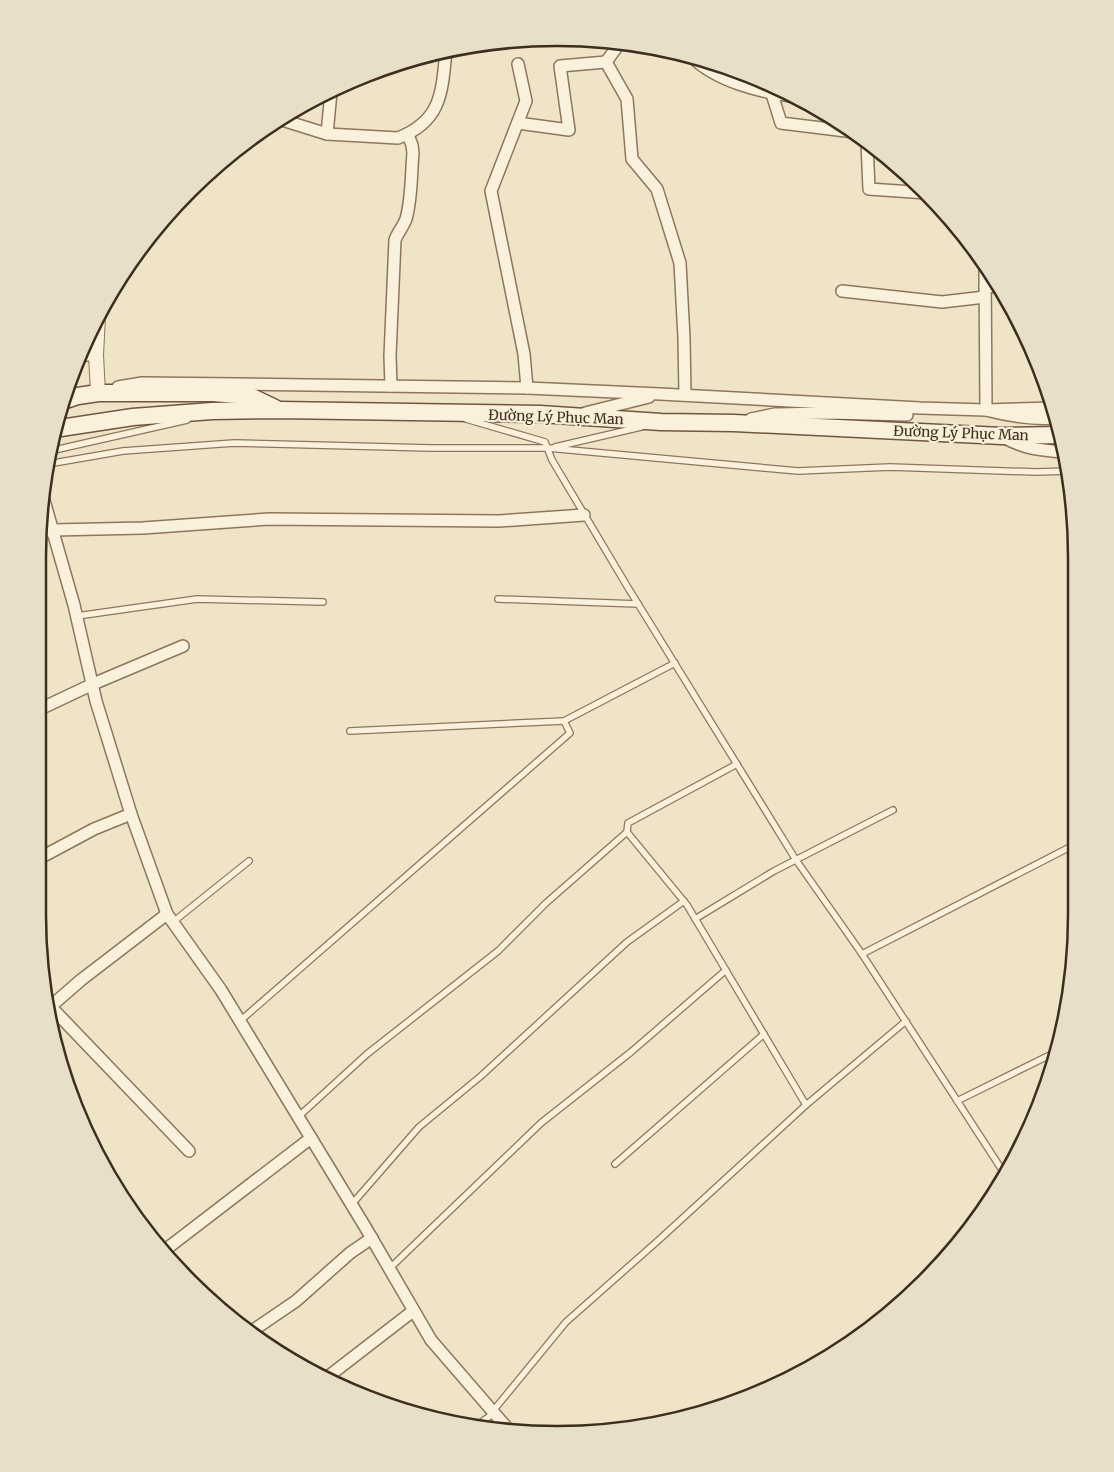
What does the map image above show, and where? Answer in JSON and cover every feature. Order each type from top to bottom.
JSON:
[{"type":"main road","points":[[72,398],[98,392],[213,393],[250,396],[279,410]]},
{"type":"main road","name":"Đường Lý Phục Man","points":[[63,428],[133,417],[212,411],[279,410],[575,416],[661,422],[734,423],[1002,436],[1053,435]]},
{"type":"street","points":[[518,123],[569,130],[560,66],[606,62],[615,50]]},
{"type":"street","points":[[290,122],[327,134],[398,138],[408,135],[428,120],[436,108],[445,59]]},
{"type":"street","points":[[606,62],[627,99],[632,159],[657,189],[680,263],[685,395]]},
{"type":"street","points":[[518,64],[526,101],[491,191],[524,354],[527,388]]},
{"type":"street","points":[[708,69],[740,85],[758,88]]},
{"type":"street","points":[[773,95],[782,123],[837,130]]},
{"type":"street","points":[[327,134],[330,99]]},
{"type":"street","points":[[391,386],[390,356],[395,240],[403,226],[408,209],[413,153],[408,135]]},
{"type":"street","points":[[867,152],[869,189],[914,192]]},
{"type":"street","points":[[985,278],[986,410]]},
{"type":"street","points":[[842,291],[942,302],[992,289]]},
{"type":"street","points":[[97,335],[98,392],[142,384],[527,388],[969,410],[1045,408]]},
{"type":"street","points":[[88,355],[96,355]]},
{"type":"street","points":[[575,416],[660,394]]},
{"type":"street","points":[[734,423],[774,414],[902,415],[969,410]]},
{"type":"street","points":[[986,410],[1017,418],[1048,419]]},
{"type":"street","points":[[1002,436],[1020,446],[1057,451]]},
{"type":"street","points":[[48,514],[77,616],[92,684],[131,814],[170,918],[221,990],[352,1204],[431,1340],[502,1422]]},
{"type":"street","points":[[47,531],[143,528],[269,519],[499,521],[584,515]]},
{"type":"street","points":[[46,706],[92,684],[183,646]]},
{"type":"street","points":[[46,855],[94,829],[131,814]]},
{"type":"street","points":[[54,1003],[81,980],[170,918]]},
{"type":"street","points":[[56,1013],[188,1151]]},
{"type":"street","points":[[169,1247],[312,1138]]},
{"type":"street","points":[[256,1327],[296,1301],[350,1253],[372,1238]]},
{"type":"street","points":[[332,1373],[413,1311]]},
{"type":"lane","points":[[58,449],[176,423],[212,411]]},
{"type":"lane","points":[[442,413],[546,442],[552,460],[584,515],[796,860],[862,954],[1000,1167]]},
{"type":"lane","points":[[548,448],[661,422]]},
{"type":"lane","points":[[55,463],[123,451],[234,443],[431,448],[548,448],[798,471],[890,467],[1060,471]]},
{"type":"lane","points":[[77,616],[197,599],[323,602]]},
{"type":"lane","points":[[498,599],[638,604]]},
{"type":"lane","points":[[350,731],[564,721],[675,663]]},
{"type":"lane","points":[[240,1021],[570,733],[564,721]]},
{"type":"lane","points":[[298,1117],[367,1054],[498,952],[546,903],[627,832],[628,823],[737,764]]},
{"type":"lane","points":[[695,919],[796,860],[893,810]]},
{"type":"lane","points":[[627,832],[684,902],[806,1105]]},
{"type":"lane","points":[[862,954],[1068,848]]},
{"type":"lane","points":[[170,918],[249,861]]},
{"type":"lane","points":[[352,1204],[420,1128],[481,1076],[627,942],[684,902]]},
{"type":"lane","points":[[390,1268],[541,1122],[631,1052],[726,970]]},
{"type":"lane","points":[[483,1420],[493,1412],[566,1322],[806,1105],[906,1021]]},
{"type":"lane","points":[[615,1164],[764,1034]]},
{"type":"lane","points":[[957,1101],[1047,1056]]}]
